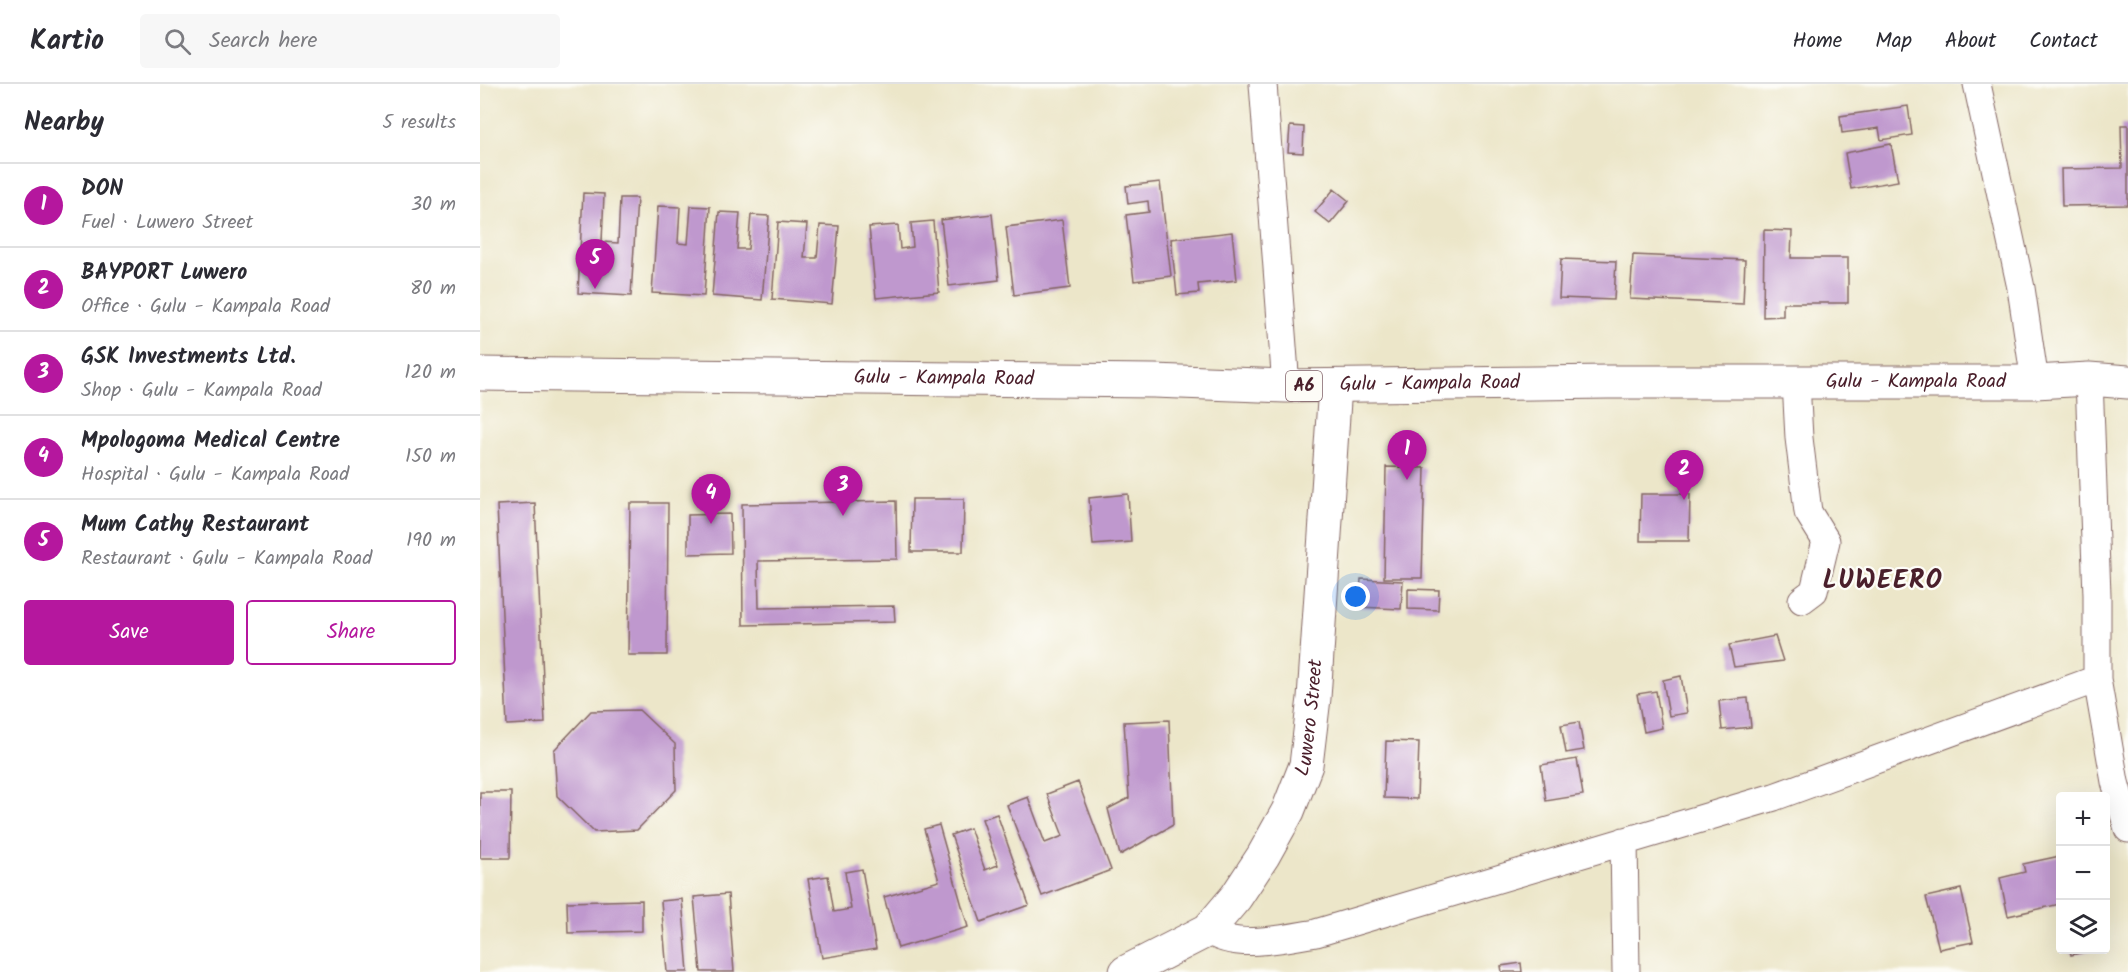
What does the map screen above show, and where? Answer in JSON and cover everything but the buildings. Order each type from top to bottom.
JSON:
[{"type":"main road","name":"Gulu - Kampala Road","points":[[480,374],[1154,381],[1286,386],[1608,382],[2035,382],[2089,379],[2128,382]]},
{"type":"main road","name":"Luwero Street","points":[[1126,972],[1208,930],[1236,897],[1263,856],[1288,811],[1306,765],[1314,698],[1335,386]]},
{"type":"street","points":[[1263,84],[1286,386]]},
{"type":"street","points":[[1977,84],[2021,288],[2035,382]]},
{"type":"street","points":[[2089,379],[2097,595],[2097,679],[2115,782],[2128,829]]},
{"type":"street","points":[[1796,382],[1799,438],[1808,512],[1826,541],[1814,591],[1802,600]]},
{"type":"street","points":[[1208,930],[1215,935],[1246,942],[1316,933],[1774,797],[2097,679]]},
{"type":"street","points":[[1624,841],[1626,972]]},
{"type":"place","name":"Mum Cathy Restaurant","points":[[595,289]]},
{"type":"place","name":"DON","points":[[1407,480]]},
{"type":"place","name":"BAYPORT Luwero","points":[[1684,500]]},
{"type":"place","name":"GSK Investments Ltd.","points":[[843,516]]},
{"type":"place","name":"Mpologoma Medical Centre","points":[[711,524]]},
{"type":"district","name":"LUWEERO","points":[[1883,581]]}]
